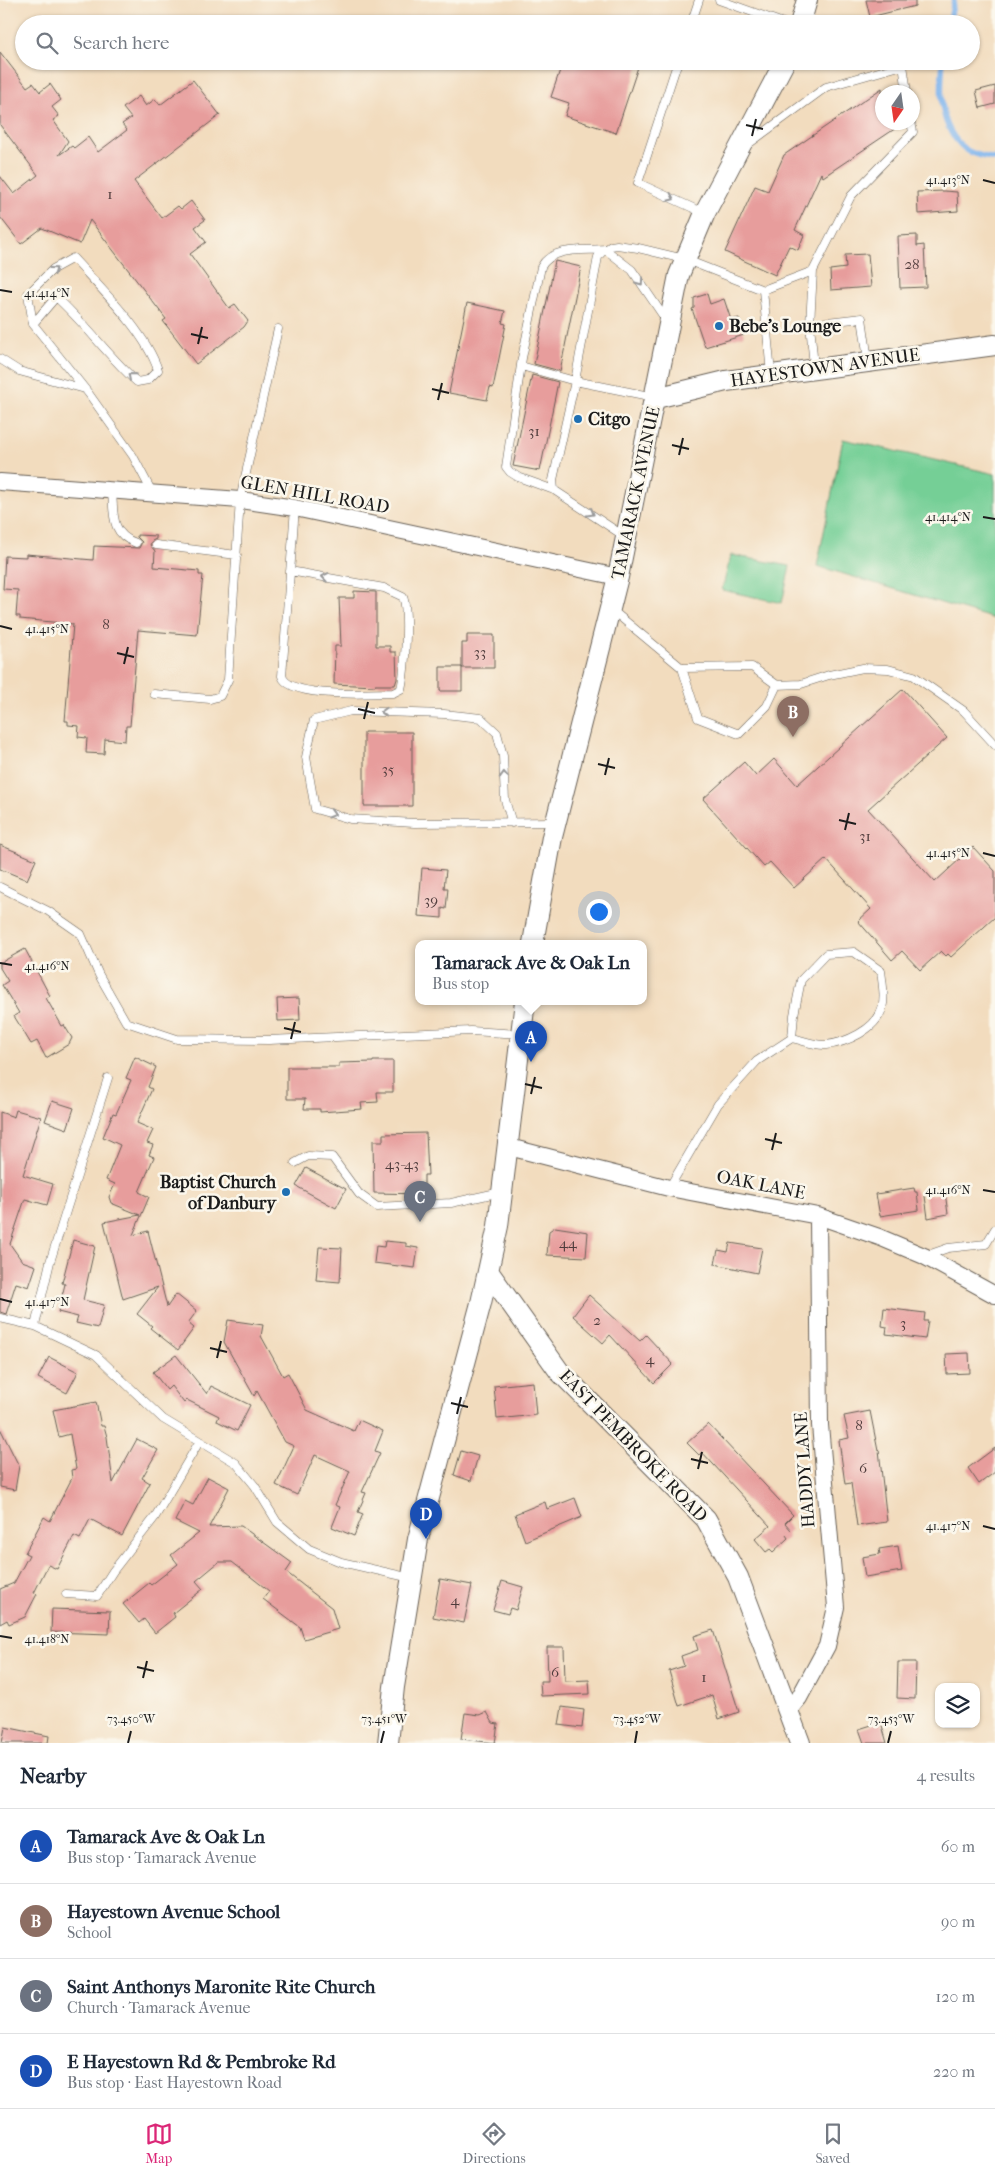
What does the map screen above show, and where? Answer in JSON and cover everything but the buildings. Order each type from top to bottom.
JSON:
[{"type":"street","points":[[803,15],[807,0]]},
{"type":"street","name":"TAMARACK AVENUE","points":[[534,940],[556,822],[627,538],[679,274],[705,213],[780,70]]},
{"type":"street","name":"HAYESTOWN AVENUE","points":[[656,398],[726,381],[995,346]]},
{"type":"street","name":"GLEN HILL ROAD","points":[[0,482],[240,500],[295,508],[618,577]]},
{"type":"street","points":[[388,1743],[418,1540],[488,1272],[498,1226],[525,1005]]},
{"type":"street","name":"OAK LANE","points":[[508,1147],[669,1188],[818,1216],[879,1237],[924,1256],[995,1296]]},
{"type":"street","name":"HADDY LANE","points":[[789,1710],[799,1698],[827,1646],[836,1607],[820,1425],[818,1216]]},
{"type":"street","name":"EAST PEMBROKE ROAD","points":[[488,1272],[559,1371],[706,1519],[738,1576],[800,1743]]},
{"type":"lane","points":[[694,15],[699,0]]},
{"type":"lane","points":[[719,0],[761,15]]},
{"type":"lane","points":[[675,70],[638,182],[705,213]]},
{"type":"lane","points":[[738,152],[826,87],[888,70]]},
{"type":"lane","points":[[904,70],[906,85]]},
{"type":"lane","points":[[814,369],[810,324],[814,270],[851,196],[913,132],[913,130]]},
{"type":"lane","points":[[627,538],[554,490],[518,477],[506,467],[521,366],[536,286],[545,260],[563,252],[605,249],[617,245],[684,259],[764,290],[814,270]]},
{"type":"lane","points":[[605,249],[632,270],[670,326]]},
{"type":"lane","points":[[554,490],[553,480],[575,381],[594,272],[598,257],[605,249]]},
{"type":"lane","points":[[33,324],[56,297],[72,311],[122,368],[137,382],[148,380],[158,370],[153,354],[120,310],[73,258],[53,269],[28,294],[33,324],[85,389],[133,456],[153,494]]},
{"type":"lane","points":[[764,290],[771,375]]},
{"type":"lane","points":[[810,324],[862,318],[868,362]]},
{"type":"lane","points":[[154,694],[210,698],[220,696],[226,688],[240,500],[278,329]]},
{"type":"lane","points":[[0,359],[19,371],[85,389]]},
{"type":"lane","points":[[521,366],[575,381],[656,398]]},
{"type":"lane","points":[[112,491],[117,528],[120,534],[136,542]]},
{"type":"lane","points":[[290,571],[384,588],[403,597],[405,603],[403,682],[401,689],[393,693],[332,693],[306,690],[289,686],[284,682],[282,676],[290,571],[295,508]]},
{"type":"lane","points":[[156,545],[237,555]]},
{"type":"lane","points":[[610,608],[682,668],[698,718],[739,734],[767,706],[777,685]]},
{"type":"lane","points":[[682,668],[752,667],[777,685],[802,684],[829,675],[863,668],[888,669],[914,676],[964,711],[995,745]]},
{"type":"lane","points":[[512,823],[505,800],[503,756],[497,733],[481,718],[444,714],[351,710],[314,720],[306,757],[315,809],[350,819],[405,823],[512,823],[556,822]]},
{"type":"lane","points":[[0,887],[48,911],[81,934],[99,975],[126,1022],[177,1039],[269,1040],[471,1031],[521,1034]]},
{"type":"lane","points":[[669,1188],[718,1104],[756,1061],[792,1038],[826,1046],[853,1038],[873,1026],[882,1012],[884,994],[881,971],[854,952],[826,954],[801,980],[794,1015],[792,1038]]},
{"type":"lane","points":[[35,1326],[50,1262],[108,1078]]},
{"type":"lane","points":[[295,1163],[308,1156],[332,1158],[359,1194],[378,1207],[451,1203],[503,1191]]},
{"type":"lane","points":[[924,1256],[948,1248],[986,1244],[995,1229]]},
{"type":"lane","points":[[0,1318],[35,1326],[96,1355],[163,1419],[236,1463],[254,1486],[277,1522],[309,1549],[341,1562],[411,1578]]},
{"type":"lane","points":[[66,1594],[97,1596],[113,1571],[155,1517],[199,1442]]},
{"type":"green space","points":[[843,439],[995,474],[995,619],[817,566]]},
{"type":"green space","points":[[731,555],[790,566],[782,603],[722,590]]},
{"type":"waterway","points":[[951,15],[954,0]]},
{"type":"waterway","points":[[942,70],[941,85],[943,108],[950,130],[956,140],[968,151],[995,159]]},
{"type":"place","name":"Bebe's Lounge","points":[[719,326]]},
{"type":"place","name":"Citgo","points":[[578,419]]},
{"type":"place","name":"Hayestown Avenue School","points":[[793,737]]},
{"type":"place","name":"Tamarack Ave & Oak Ln","points":[[531,1062]]},
{"type":"place","name":"Baptist Church of Danbury","points":[[286,1192]]},
{"type":"place","name":"Saint Anthonys Maronite Rite Church","points":[[420,1222]]},
{"type":"place","name":"E Hayestown Rd & Pembroke Rd","points":[[426,1539]]}]
